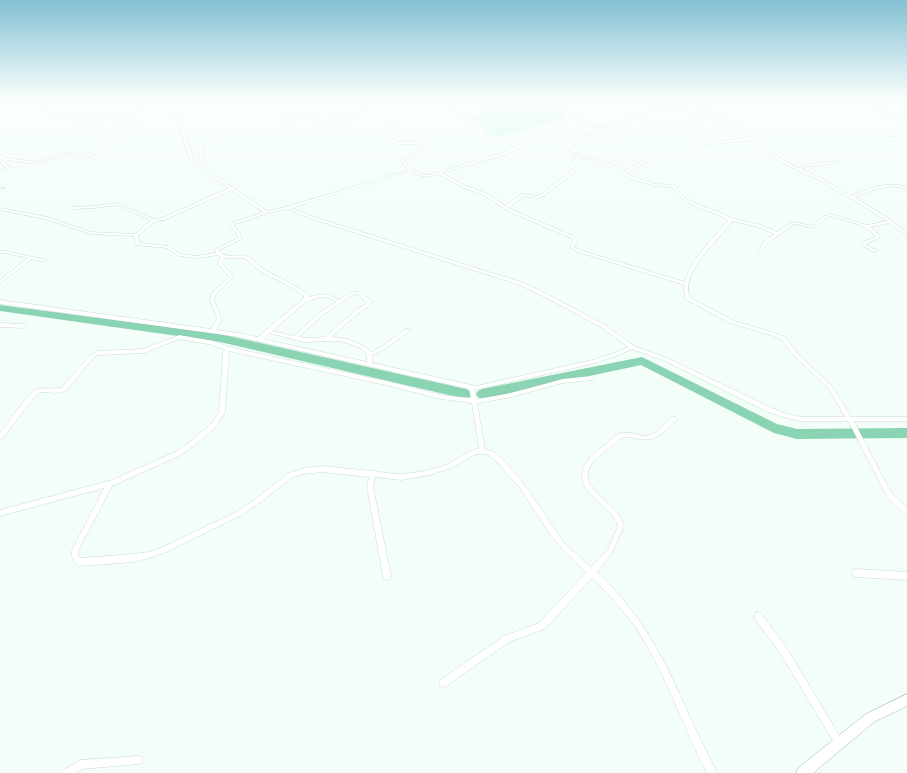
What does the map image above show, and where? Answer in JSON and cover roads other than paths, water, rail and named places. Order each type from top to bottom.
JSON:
[{"type":"main road","points":[[803,773],[870,718],[907,700]]},
{"type":"street","points":[[0,158],[38,163],[64,153],[83,157],[88,156],[125,135]]},
{"type":"street","points":[[190,135],[184,136],[192,162],[266,212]]},
{"type":"street","points":[[202,159],[200,149],[210,145],[214,135]]},
{"type":"street","points":[[385,135],[397,143],[416,143],[426,149],[402,161],[412,170],[425,176],[503,154],[538,138],[554,135]]},
{"type":"street","points":[[489,135],[519,146]]},
{"type":"street","points":[[600,141],[608,135]]},
{"type":"street","points":[[744,135],[785,164],[818,178],[851,197],[890,222],[907,235]]},
{"type":"street","points":[[890,135],[902,137],[907,136]]},
{"type":"street","points":[[616,146],[590,136],[584,136],[566,149],[567,152],[625,172],[630,177],[642,182],[655,185],[673,186],[675,191],[682,197],[730,219],[764,228],[778,234]]},
{"type":"street","points":[[902,137],[907,140]]},
{"type":"street","points":[[692,150],[703,144],[749,139]]},
{"type":"street","points":[[505,208],[523,195],[537,197],[541,196],[579,167],[574,162],[580,156]]},
{"type":"street","points":[[625,172],[651,158]]},
{"type":"street","points":[[0,171],[9,167],[2,163],[7,159]]},
{"type":"street","points":[[798,169],[824,163],[837,162]]},
{"type":"street","points":[[213,331],[220,321],[212,300],[214,293],[231,277],[220,263],[220,256],[217,250],[240,239],[238,233],[232,226],[234,223],[248,220],[266,212],[287,208],[412,170]]},
{"type":"street","points":[[439,173],[465,187],[487,195],[505,208],[572,237],[575,240],[572,247],[579,251],[687,284]]},
{"type":"street","points":[[851,197],[893,185],[907,188]]},
{"type":"street","points":[[73,208],[117,204],[154,220],[163,219],[231,189]]},
{"type":"street","points":[[287,208],[314,218],[522,284],[604,326],[632,347],[665,359],[770,410],[787,416],[801,419],[907,419]]},
{"type":"street","points":[[0,209],[46,218],[91,233],[136,234],[154,220]]},
{"type":"street","points":[[759,252],[763,248],[764,243],[793,223],[814,227],[825,217],[831,215],[868,226],[890,222]]},
{"type":"street","points":[[730,219],[693,269],[687,284],[686,296],[690,300],[712,310],[732,322],[783,338],[795,354],[830,387],[854,426],[887,491],[891,497],[907,512]]},
{"type":"street","points":[[868,226],[878,238],[866,242],[863,245],[875,251]]},
{"type":"street","points":[[136,234],[136,244],[168,247],[179,255],[197,257],[246,257],[262,270],[303,292],[307,296],[259,339]]},
{"type":"street","points":[[0,252],[6,252],[44,261]]},
{"type":"street","points":[[0,282],[31,258]]},
{"type":"street","points":[[294,338],[321,314],[353,293],[358,293],[370,302],[326,339]]},
{"type":"street","points":[[303,301],[326,294],[339,302]]},
{"type":"street","points":[[0,302],[213,331],[259,339],[472,387],[484,387],[592,362],[614,356],[632,347]]},
{"type":"street","points":[[0,325],[25,326]]},
{"type":"street","points":[[370,354],[384,348],[408,330]]},
{"type":"street","points":[[267,331],[294,338],[346,341],[363,346],[370,354],[369,363]]},
{"type":"street","points":[[0,437],[35,392],[43,389],[57,391],[64,389],[96,354],[144,351],[179,337],[214,343],[228,349],[390,384],[441,397],[475,401],[507,396],[563,381],[592,378]]},
{"type":"street","points":[[0,513],[110,484],[179,453],[193,443],[215,424],[222,412],[226,352],[228,349]]},
{"type":"street","points":[[472,387],[482,450]]},
{"type":"street","points":[[443,683],[507,639],[542,626],[592,572],[610,551],[621,526],[620,520],[617,516],[586,483],[584,474],[586,468],[591,460],[620,436],[652,437],[658,434],[674,419]]},
{"type":"street","points":[[110,484],[75,550],[74,554],[76,559],[80,562],[134,558],[164,550],[240,513],[260,500],[291,475],[304,471],[322,469],[401,477],[414,476],[450,467],[482,450],[490,453],[505,467],[536,506],[545,522],[564,547],[612,592],[644,633],[668,677],[712,773]]},
{"type":"street","points":[[373,473],[370,487],[388,576]]},
{"type":"street","points":[[856,573],[907,576]]},
{"type":"street","points":[[758,616],[785,653],[839,744]]},
{"type":"street","points":[[66,773],[81,765],[139,760]]},
{"type":"waterway","points":[[0,308],[220,338],[466,394]]},
{"type":"waterway","points":[[482,394],[642,361],[774,428],[797,434],[907,433]]}]
